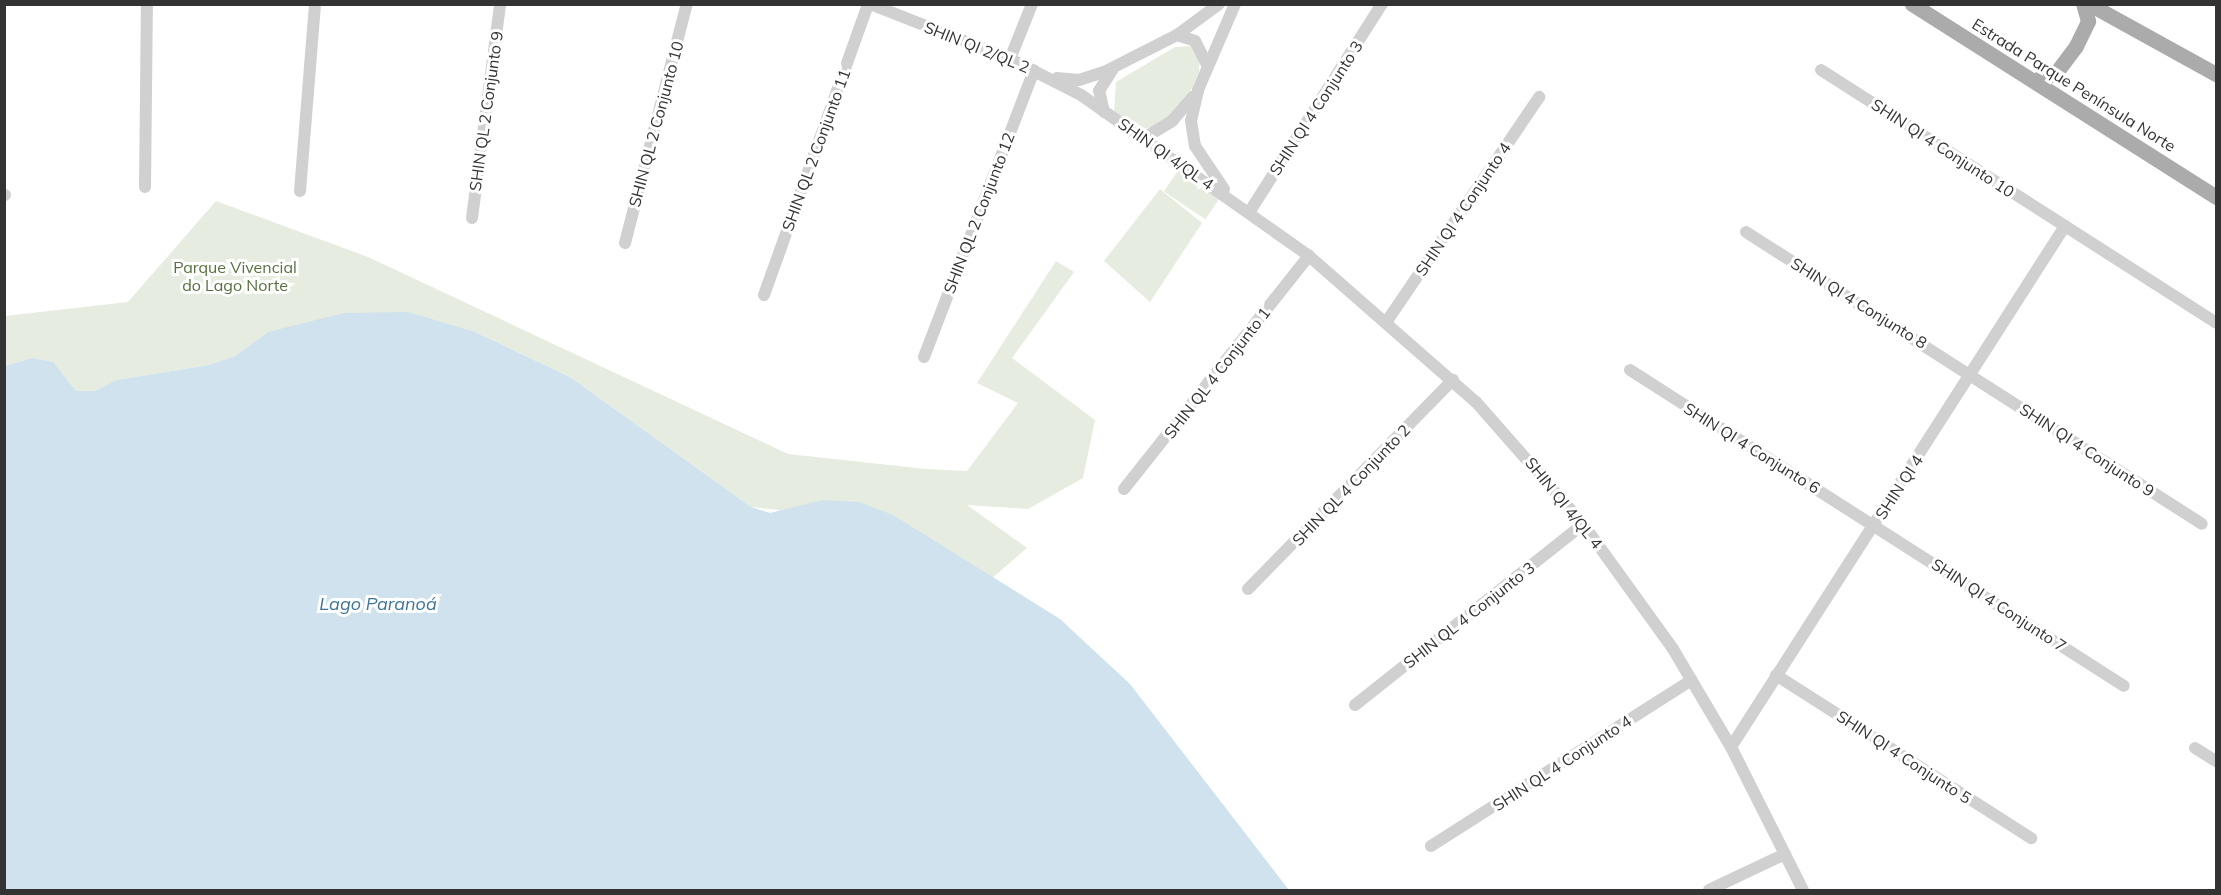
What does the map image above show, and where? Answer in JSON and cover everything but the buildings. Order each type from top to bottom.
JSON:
[{"type":"main road","name":"Estrada Parque Península Norte","points":[[1911,4],[2035,80],[2217,197]]},
{"type":"main road","points":[[2035,80],[2055,74],[2076,46],[2088,21],[2083,4]]},
{"type":"main road","points":[[2089,4],[2217,74]]},
{"type":"street","points":[[145,187],[147,4]]},
{"type":"street","points":[[300,191],[315,4]]},
{"type":"street","name":"SHIN QL 2 Conjunto 9","points":[[472,218],[500,4]]},
{"type":"street","name":"SHIN QL 2 Conjunto 10","points":[[625,243],[687,4]]},
{"type":"street","name":"SHIN QI 2/QL 2","points":[[869,4],[1049,76],[1104,112]]},
{"type":"street","name":"SHIN QL 2 Conjunto 11","points":[[764,295],[869,4]]},
{"type":"street","points":[[1010,59],[1032,4]]},
{"type":"street","points":[[1104,112],[1101,83],[1116,66],[1177,35],[1219,4]]},
{"type":"street","name":"SHIN QI 4/QL 4","points":[[1228,194],[1195,146],[1191,121],[1198,90],[1235,4]]},
{"type":"street","name":"SHIN QI 4 Conjunto 3","points":[[1250,211],[1382,4]]},
{"type":"street","points":[[1177,35],[1195,41],[1208,66]]},
{"type":"street","name":"SHIN QI 2/QL 2","points":[[1049,76],[1079,80],[1116,66]]},
{"type":"street","name":"SHIN QL 2 Conjunto 12","points":[[924,357],[1034,70]]},
{"type":"street","name":"SHIN QI 4 Conjunto 10","points":[[1821,70],[2217,323]]},
{"type":"street","points":[[1144,138],[1181,114],[1198,90]]},
{"type":"street","name":"SHIN QI 4 Conjunto 4","points":[[1388,321],[1539,97]]},
{"type":"street","name":"SHIN QI 4/QL 4","points":[[1104,112],[1228,194],[1388,321],[1453,380],[1583,524],[1692,680],[1731,747],[1803,891]]},
{"type":"street","name":"SHIN QI 4","points":[[1731,747],[1972,375],[2065,226]]},
{"type":"street","name":"SHIN QI 4 Conjunto 8","points":[[1746,232],[1972,375]]},
{"type":"street","name":"SHIN QL 4 Conjunto 1","points":[[1124,489],[1309,256]]},
{"type":"street","name":"SHIN QI 4 Conjunto 6","points":[[1630,370],[1874,525]]},
{"type":"street","name":"SHIN QI 4 Conjunto 9","points":[[1972,375],[2202,524]]},
{"type":"street","name":"SHIN QL 4 Conjunto 2","points":[[1248,589],[1453,380]]},
{"type":"street","name":"SHIN QL 4 Conjunto 3","points":[[1355,705],[1583,524]]},
{"type":"street","name":"SHIN QI 4 Conjunto 7","points":[[1874,525],[2124,686]]},
{"type":"street","name":"SHIN QI 4 Conjunto 5","points":[[1776,675],[2031,838]]},
{"type":"street","name":"SHIN QL 4 Conjunto 4","points":[[1431,846],[1692,680]]},
{"type":"street","points":[[2195,747],[2217,761]]},
{"type":"street","points":[[1709,891],[1785,854]]},
{"type":"green space","points":[[1191,46],[1200,54],[1199,72],[1189,95],[1162,124],[1144,129],[1114,112],[1116,82],[1175,47]]},
{"type":"green space","points":[[1179,169],[1220,197],[1205,219],[1164,191]]},
{"type":"green space","points":[[1160,189],[1202,223],[1150,302],[1104,261]]},
{"type":"green space","name":"Parque Vivencial do Lago Norte","points":[[216,201],[368,257],[788,454],[926,469],[967,471],[1018,403],[977,383],[1056,261],[1074,272],[1012,358],[1095,420],[1083,478],[1028,509],[967,505],[1027,548],[991,579],[893,515],[822,500],[788,511],[751,507],[570,377],[475,332],[268,332],[235,356],[209,365],[116,380],[95,391],[76,391],[52,362],[32,358],[5,366],[5,316],[128,302]]},
{"type":"water","name":"Lago Paranoá","points":[[408,312],[475,332],[570,377],[751,507],[770,513],[822,500],[859,502],[893,515],[1060,619],[1130,684],[1289,890],[5,890],[5,366],[32,358],[53,362],[76,391],[95,391],[116,380],[209,365],[235,356],[268,332],[344,313]]}]
